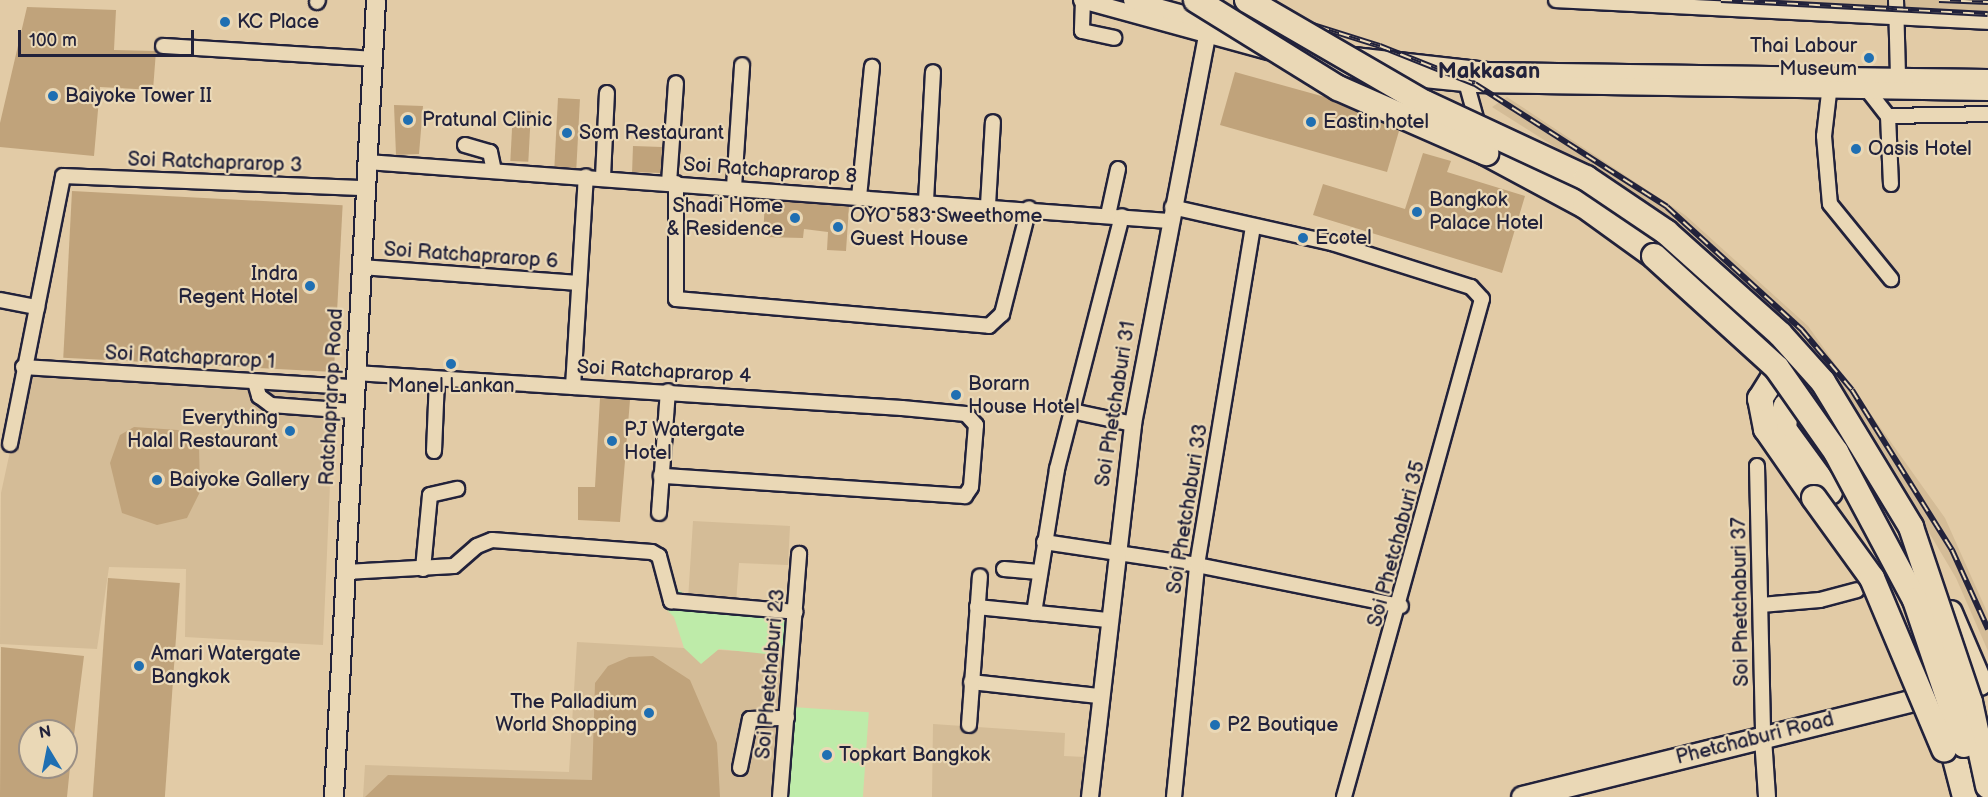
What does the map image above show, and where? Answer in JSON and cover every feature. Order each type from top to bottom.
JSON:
[{"type":"highway","points":[[1196,0],[1338,88],[1483,151],[1585,206],[1654,256],[1778,368],[1836,452],[1915,600],[1980,797]]},
{"type":"highway","points":[[1247,0],[1414,97],[1586,178],[1666,232],[1780,334],[1823,382],[1911,527],[1975,688],[1988,753]]},
{"type":"highway","points":[[1958,797],[1918,663],[1879,576],[1830,492],[1784,429],[1785,406],[1795,398],[1814,390],[1975,688],[1988,786]]},
{"type":"highway","points":[[1938,694],[1965,797]]},
{"type":"main road","name":"Ratchaprarop Road","points":[[334,797],[376,0]]},
{"type":"main road","name":"Phetchaburi Road","points":[[1522,797],[1938,694],[1975,688]]},
{"type":"street","points":[[1114,38],[1082,31],[1082,0],[1309,53],[1464,77],[1829,93],[1988,92]]},
{"type":"street","points":[[1132,0],[1208,29]]},
{"type":"street","points":[[1556,0],[1988,22]]},
{"type":"street","points":[[1896,0],[1898,77]]},
{"type":"street","name":"Soi Phetchaburi 31","points":[[1090,797],[1098,696],[1133,424],[1171,214],[1208,29]]},
{"type":"street","points":[[164,46],[374,59]]},
{"type":"street","points":[[734,187],[742,65]]},
{"type":"street","points":[[859,197],[872,68]]},
{"type":"street","points":[[926,201],[933,72]]},
{"type":"street","points":[[1464,77],[1988,78]]},
{"type":"street","points":[[1464,77],[1491,171]]},
{"type":"street","points":[[676,83],[673,183],[676,298],[989,326],[1002,314],[1029,208]]},
{"type":"street","points":[[1869,92],[1888,116],[1891,184]]},
{"type":"street","points":[[603,177],[608,93]]},
{"type":"street","points":[[1829,93],[1824,136],[1830,204],[1891,279]]},
{"type":"street","points":[[1888,116],[1988,114]]},
{"type":"street","points":[[988,205],[993,122]]},
{"type":"street","points":[[465,145],[490,153],[494,171]]},
{"type":"street","name":"Soi Ratchaprarop 8","points":[[367,162],[603,177],[1122,216],[1171,214],[1332,243],[1471,287],[1482,299]]},
{"type":"street","points":[[1107,215],[1118,169]]},
{"type":"street","name":"Soi Ratchaprarop 3","points":[[37,307],[63,176],[366,188]]},
{"type":"street","points":[[573,387],[586,176]]},
{"type":"street","points":[[1034,613],[1044,542],[1072,411],[1122,216]]},
{"type":"street","name":"Soi Phetchaburi 33","points":[[1174,797],[1197,565],[1253,228]]},
{"type":"street","name":"Soi Ratchaprarop 6","points":[[361,267],[578,283]]},
{"type":"street","name":"Soi Phetchaburi 35","points":[[1344,797],[1401,606],[1482,299]]},
{"type":"street","points":[[0,300],[37,307],[23,367],[10,444]]},
{"type":"street","name":"Soi Ratchaprarop 1","points":[[23,367],[255,382],[355,380]]},
{"type":"street","points":[[434,451],[437,379]]},
{"type":"street","name":"Soi Ratchaprarop 4","points":[[355,380],[437,379],[668,391],[970,415],[976,425],[971,487],[965,496],[661,477]]},
{"type":"street","points":[[255,382],[259,396],[271,405],[353,411]]},
{"type":"street","points":[[659,513],[668,391]]},
{"type":"street","points":[[1072,411],[1133,424]]},
{"type":"street","name":"Soi Phetchaburi 37","points":[[1757,466],[1763,738]]},
{"type":"street","points":[[423,569],[430,495],[457,489]]},
{"type":"street","points":[[346,572],[423,569],[460,564],[477,546],[492,540],[652,552],[662,562],[671,602],[796,612]]},
{"type":"street","points":[[1044,542],[1115,550],[1401,606]]},
{"type":"street","name":"Soi Phetchaburi 23","points":[[780,797],[799,554]]},
{"type":"street","points":[[1004,569],[1039,572]]},
{"type":"street","points":[[969,725],[980,576]]},
{"type":"street","points":[[1761,605],[1820,600],[1857,590]]},
{"type":"street","points":[[977,607],[1107,620]]},
{"type":"street","points":[[971,682],[1098,696]]},
{"type":"street","points":[[740,768],[750,719],[787,718]]},
{"type":"street","points":[[1763,738],[1767,797]]},
{"type":"shaded area","points":[[1654,0],[1988,0],[1988,16]]},
{"type":"shaded area","points":[[1507,97],[1685,215],[1808,326],[1945,518],[1988,614],[1988,651],[1956,578],[1876,443],[1793,335],[1587,167],[1492,107]]},
{"type":"shaded area","points":[[27,373],[334,392],[323,645],[185,637],[186,569],[109,567],[97,649],[0,644],[1,493]]},
{"type":"shaded area","points":[[693,521],[790,526],[788,565],[739,563],[736,603],[688,600]]},
{"type":"shaded area","points":[[577,642],[790,654],[777,797],[363,797],[365,765],[569,772]]},
{"type":"shaded area","points":[[933,724],[1065,733],[1064,756],[1085,757],[1081,797],[932,797]]},
{"type":"green space","points":[[679,590],[690,598],[781,614],[789,630],[787,639],[781,648],[766,654],[719,649],[701,664],[684,648],[674,617],[664,607],[666,599]]},
{"type":"green space","name":"Topkart Bangkok","points":[[793,707],[869,712],[863,797],[787,797]]},
{"type":"building","name":"Baiyoke Tower II","points":[[27,7],[116,10],[114,50],[156,51],[153,90],[100,87],[94,156],[0,147],[0,123]]},
{"type":"building","name":"Eastin hotel","points":[[1235,72],[1325,97],[1399,131],[1387,172],[1220,125]]},
{"type":"building","name":"Som Restaurant","points":[[558,98],[580,99],[576,168],[554,167]]},
{"type":"building","name":"Pratunal Clinic","points":[[394,105],[423,106],[419,154],[396,155]]},
{"type":"building","points":[[513,110],[531,111],[528,162],[510,161]]},
{"type":"building","points":[[633,146],[662,147],[661,173],[632,172]]},
{"type":"building","name":"Bangkok Palace Hotel","points":[[1423,153],[1451,161],[1447,172],[1525,196],[1502,273],[1313,215],[1323,184],[1405,209]]},
{"type":"building","points":[[72,191],[343,205],[334,372],[63,358]]},
{"type":"building","points":[[765,200],[849,206],[846,251],[827,250],[828,232],[804,229],[803,238],[763,237]]},
{"type":"building","name":"PJ Watergate Hotel","points":[[600,398],[630,400],[620,522],[578,520],[578,487],[595,487]]},
{"type":"building","name":"Baiyoke Gallery","points":[[134,427],[178,430],[199,446],[200,492],[187,518],[157,525],[122,513],[110,463],[120,435]]},
{"type":"building","name":"Amari Watergate Bangkok","points":[[108,578],[180,583],[165,797],[93,797]]},
{"type":"building","points":[[1,647],[84,656],[76,719],[18,719],[18,779],[69,779],[67,797],[0,797]]},
{"type":"building","name":"The Palladium World Shopping","points":[[653,656],[690,680],[717,743],[720,797],[365,797],[388,775],[592,780],[595,683],[608,666],[629,657]]},
{"type":"railway","points":[[1234,0],[1380,46],[1475,84],[1667,207],[1802,330],[1852,390],[1952,550],[1988,629]]},
{"type":"railway","points":[[1721,0],[1988,14]]},
{"type":"railway","points":[[1939,0],[1988,2]]},
{"type":"place","name":"KC Place","points":[[225,22]]},
{"type":"place","name":"Thai Labour Museum","points":[[1869,58]]},
{"type":"place","name":"Baiyoke Tower II","points":[[53,96]]},
{"type":"place","name":"Pratunal Clinic","points":[[408,120]]},
{"type":"place","name":"Eastin hotel","points":[[1311,122]]},
{"type":"place","name":"Som Restaurant","points":[[567,133]]},
{"type":"place","name":"Oasis Hotel","points":[[1856,149]]},
{"type":"place","name":"Bangkok Palace Hotel","points":[[1417,212]]},
{"type":"place","name":"Shadi Home & Residence","points":[[795,218]]},
{"type":"place","name":"OYO 583 Sweethome Guest House","points":[[838,227]]},
{"type":"place","name":"Ecotel","points":[[1303,238]]},
{"type":"place","name":"Indra Regent Hotel","points":[[310,286]]},
{"type":"place","name":"Manel Lankan","points":[[451,364]]},
{"type":"place","name":"Borarn House Hotel","points":[[956,395]]},
{"type":"place","name":"Everything Halal Restaurant","points":[[290,431]]},
{"type":"place","name":"PJ Watergate Hotel","points":[[612,441]]},
{"type":"place","name":"Baiyoke Gallery","points":[[157,480]]},
{"type":"place","name":"Amari Watergate Bangkok","points":[[139,666]]},
{"type":"place","name":"The Palladium World Shopping","points":[[649,713]]},
{"type":"place","name":"P2 Boutique","points":[[1215,725]]},
{"type":"place","name":"Topkart Bangkok","points":[[827,755]]},
{"type":"district","name":"Makkasan","points":[[1489,72]]}]
